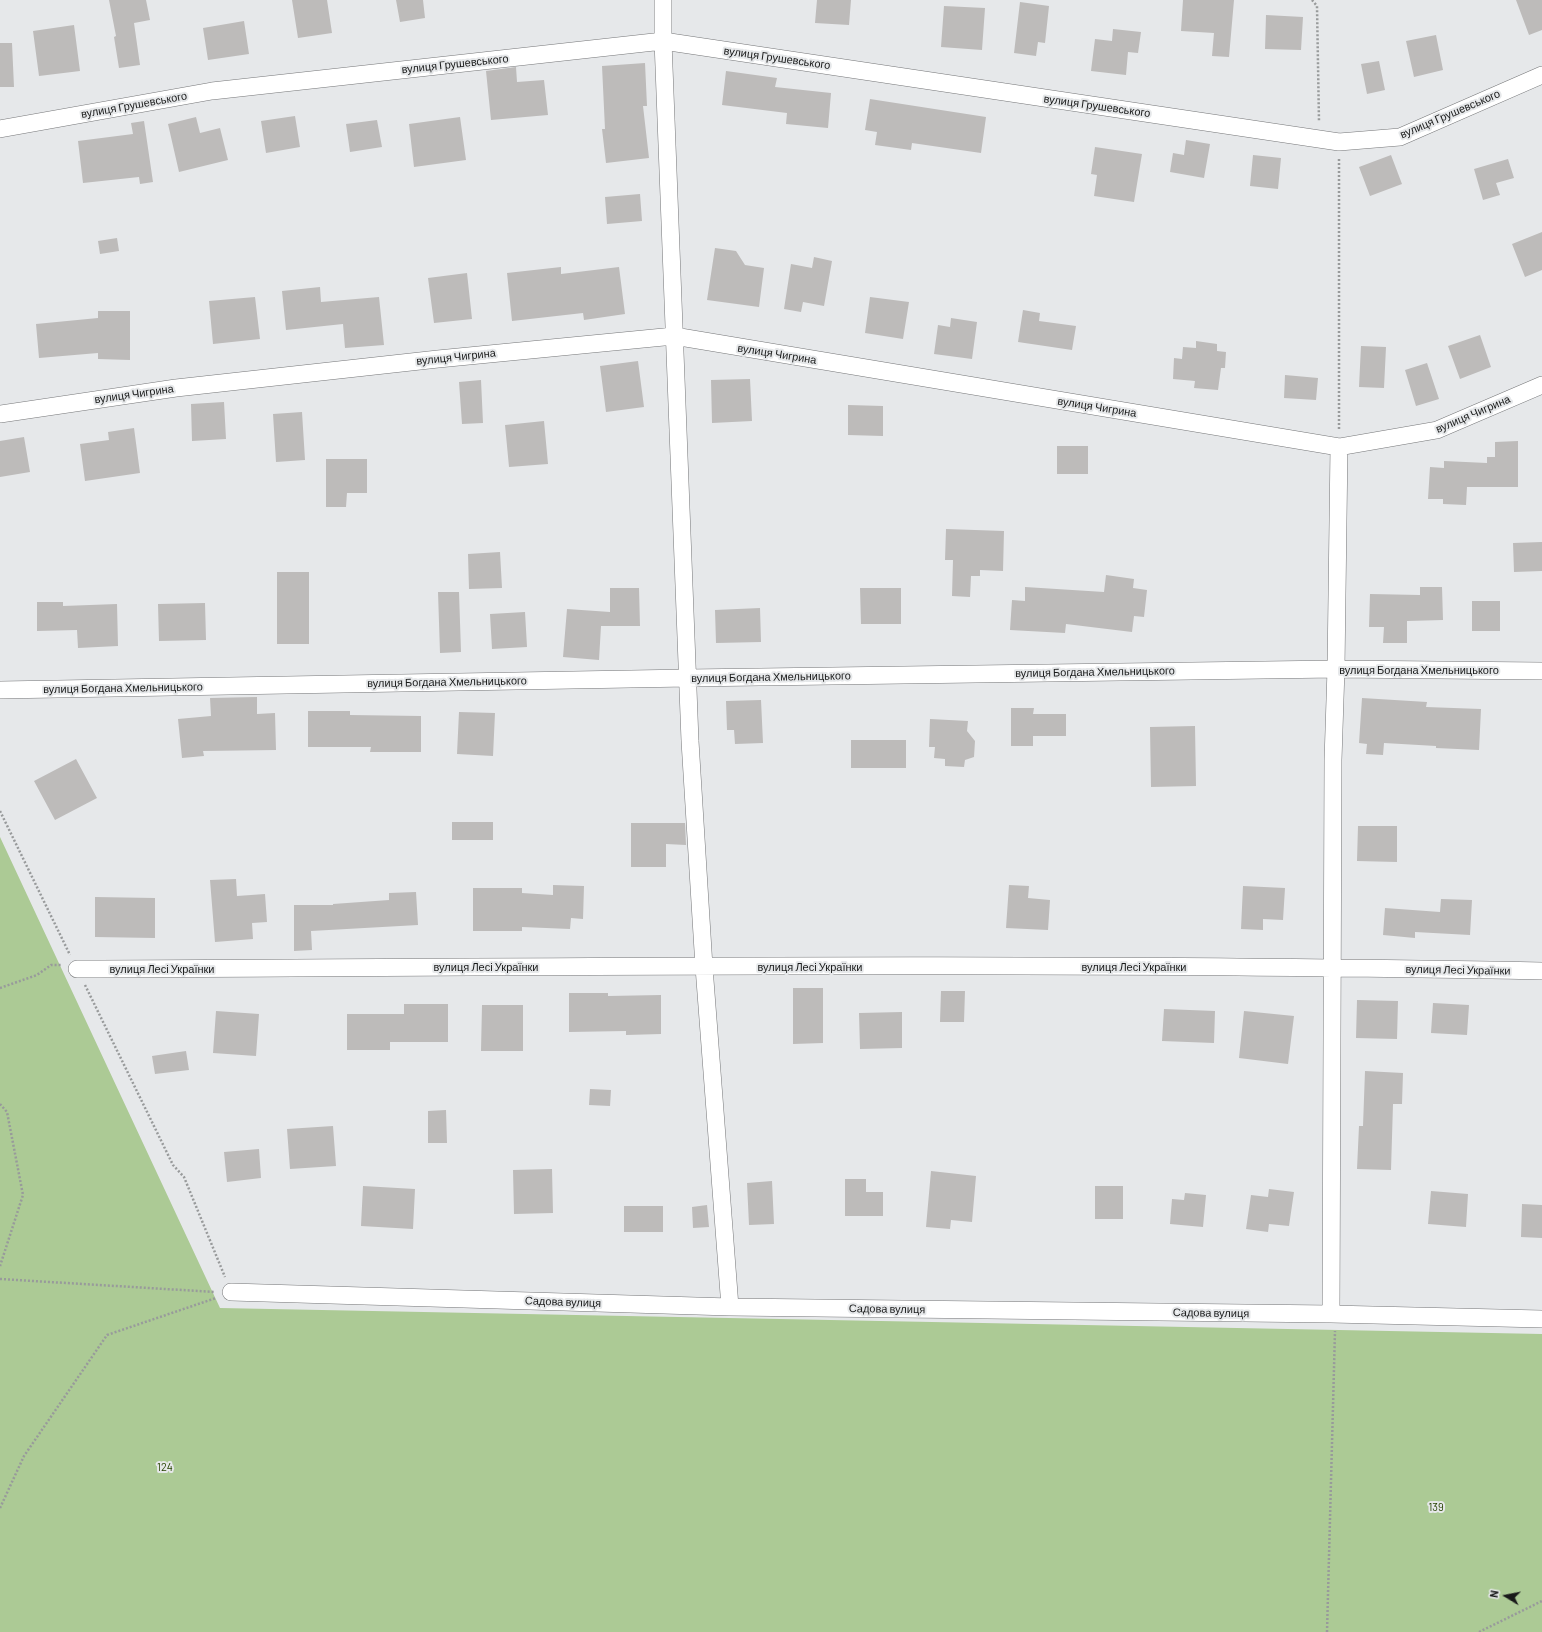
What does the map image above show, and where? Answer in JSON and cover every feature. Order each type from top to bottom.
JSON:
[{"type":"street","points":[[663,0],[663,41],[690,741],[704,966],[730,1307]]},
{"type":"street","name":"вулиця Грушевського","points":[[0,129],[212,92],[663,41],[1339,142],[1400,137],[1542,75]]},
{"type":"street","name":"вулиця Чигрина","points":[[0,414],[176,388],[438,359],[674,336],[1338,447],[1437,430],[1542,385]]},
{"type":"street","points":[[1331,1314],[1333,760],[1336,669],[1338,447]]},
{"type":"street","name":"вулиця Богдана Хмельницького","points":[[0,690],[1336,669],[1542,670]]},
{"type":"street","name":"вулиця Лесі Українки","points":[[77,969],[704,966],[1332,968],[1542,971]]},
{"type":"street","name":"Садова вулиця","points":[[231,1292],[730,1307],[1331,1314],[1542,1319]]},
{"type":"path","points":[[1312,0],[1317,6],[1320,139]]},
{"type":"path","points":[[1338,447],[1339,142]]},
{"type":"path","points":[[0,811],[173,1165],[184,1177],[231,1292]]},
{"type":"path","points":[[0,988],[37,975],[51,966],[66,965],[77,969]]},
{"type":"path","points":[[0,1104],[7,1112],[23,1195],[0,1266]]},
{"type":"path","points":[[0,1280],[231,1292]]},
{"type":"path","points":[[0,1508],[24,1456],[107,1335],[231,1292]]},
{"type":"path","points":[[1327,1632],[1335,1330],[1331,1314]]},
{"type":"path","points":[[1479,1632],[1542,1601]]},
{"type":"green space","name":"124","points":[[0,837],[220,1308],[1542,1334],[1542,1632],[0,1632]]},
{"type":"building","points":[[109,0],[146,0],[150,20],[134,23],[140,65],[119,68],[114,37],[116,36]]},
{"type":"building","points":[[292,0],[327,0],[332,33],[298,38]]},
{"type":"building","points":[[396,0],[423,0],[425,18],[400,22]]},
{"type":"building","points":[[817,0],[851,0],[849,25],[815,23]]},
{"type":"building","points":[[1183,0],[1234,0],[1229,57],[1212,56],[1214,33],[1181,31]]},
{"type":"building","points":[[1516,0],[1542,0],[1542,30],[1529,35]]},
{"type":"building","points":[[1020,2],[1049,6],[1045,43],[1038,42],[1036,56],[1014,53]]},
{"type":"building","points":[[944,6],[985,8],[982,50],[941,47]]},
{"type":"building","points":[[1266,15],[1303,17],[1301,50],[1265,49]]},
{"type":"building","points":[[244,21],[249,54],[208,60],[203,28]]},
{"type":"building","points":[[74,25],[80,71],[39,76],[33,31]]},
{"type":"building","points":[[1113,29],[1141,32],[1138,53],[1128,52],[1126,75],[1091,71],[1095,39],[1112,41]]},
{"type":"building","points":[[1436,35],[1443,70],[1414,77],[1406,41]]},
{"type":"building","points":[[0,43],[12,43],[14,87],[0,87]]},
{"type":"building","points":[[1379,61],[1385,90],[1367,94],[1361,64]]},
{"type":"building","points":[[645,63],[647,106],[643,106],[649,158],[606,163],[602,129],[605,129],[602,66]]},
{"type":"building","points":[[516,67],[517,82],[544,80],[548,115],[491,120],[486,71]]},
{"type":"building","points":[[726,71],[777,78],[775,87],[831,93],[828,128],[786,124],[787,113],[722,105]]},
{"type":"building","points":[[870,99],[986,117],[981,153],[912,143],[911,150],[875,145],[877,132],[865,130]]},
{"type":"building","points":[[295,116],[300,147],[266,153],[261,121]]},
{"type":"building","points":[[196,117],[200,133],[220,128],[228,160],[179,172],[168,124]]},
{"type":"building","points":[[460,117],[466,160],[414,167],[409,124]]},
{"type":"building","points":[[377,120],[382,147],[350,152],[346,124]]},
{"type":"building","points":[[144,121],[153,182],[140,184],[139,177],[83,183],[78,141],[133,134],[131,123]]},
{"type":"building","points":[[1186,140],[1210,144],[1204,178],[1170,172],[1173,153],[1184,155]]},
{"type":"building","points":[[1095,147],[1142,154],[1134,202],[1094,196],[1097,175],[1091,174]]},
{"type":"building","points":[[1253,155],[1281,158],[1278,189],[1250,186]]},
{"type":"building","points":[[1391,155],[1402,184],[1370,196],[1359,167]]},
{"type":"building","points":[[1508,159],[1514,178],[1496,183],[1500,195],[1483,200],[1474,169]]},
{"type":"building","points":[[640,194],[642,221],[607,224],[605,197]]},
{"type":"building","points":[[1542,232],[1542,270],[1525,277],[1512,244]]},
{"type":"building","points":[[117,238],[119,251],[100,254],[98,241]]},
{"type":"building","points":[[715,248],[736,251],[745,265],[764,268],[759,307],[707,300]]},
{"type":"building","points":[[814,257],[832,261],[824,306],[803,302],[801,312],[784,309],[791,264],[812,268]]},
{"type":"building","points":[[561,267],[561,274],[619,267],[625,314],[584,320],[583,313],[512,321],[507,273]]},
{"type":"building","points":[[467,273],[472,319],[434,323],[428,278]]},
{"type":"building","points":[[320,287],[321,302],[379,297],[384,345],[345,348],[343,324],[286,330],[282,291]]},
{"type":"building","points":[[255,297],[260,339],[213,344],[209,301]]},
{"type":"building","points":[[870,297],[909,302],[903,339],[865,333]]},
{"type":"building","points":[[1023,310],[1040,313],[1039,321],[1076,326],[1072,350],[1018,342]]},
{"type":"building","points":[[98,311],[130,311],[130,360],[98,359],[98,353],[39,358],[36,324],[98,318]]},
{"type":"building","points":[[951,318],[977,322],[972,359],[934,354],[938,325],[950,327]]},
{"type":"building","points":[[1480,335],[1491,367],[1460,379],[1448,346]]},
{"type":"building","points":[[1196,341],[1217,344],[1217,351],[1226,352],[1225,368],[1221,368],[1218,390],[1194,388],[1195,381],[1173,379],[1174,358],[1182,359],[1183,347],[1196,348]]},
{"type":"building","points":[[1361,346],[1386,347],[1384,388],[1359,387]]},
{"type":"building","points":[[638,361],[644,407],[606,412],[600,366]]},
{"type":"building","points":[[1427,363],[1439,399],[1416,406],[1405,370]]},
{"type":"building","points":[[1285,375],[1318,378],[1316,400],[1284,398]]},
{"type":"building","points":[[750,379],[752,421],[712,423],[711,380]]},
{"type":"building","points":[[481,380],[483,423],[462,424],[459,382]]},
{"type":"building","points":[[224,402],[226,439],[192,441],[191,404]]},
{"type":"building","points":[[848,405],[883,406],[883,436],[848,435]]},
{"type":"building","points":[[302,412],[305,460],[276,462],[273,414]]},
{"type":"building","points":[[544,421],[548,464],[509,467],[505,425]]},
{"type":"building","points":[[134,428],[140,473],[85,481],[80,444],[109,440],[108,432]]},
{"type":"building","points":[[24,437],[30,472],[0,477],[0,441]]},
{"type":"building","points":[[1518,441],[1518,487],[1467,487],[1466,505],[1443,504],[1443,499],[1428,499],[1430,467],[1444,468],[1444,461],[1487,463],[1487,457],[1495,457],[1495,442]]},
{"type":"building","points":[[1057,446],[1088,446],[1088,474],[1057,474]]},
{"type":"building","points":[[326,459],[367,459],[367,493],[347,493],[346,507],[326,507]]},
{"type":"building","points":[[946,529],[1004,531],[1003,571],[980,570],[980,576],[971,576],[970,597],[952,596],[953,560],[945,560]]},
{"type":"building","points":[[1542,542],[1542,571],[1514,572],[1513,543]]},
{"type":"building","points":[[500,552],[502,588],[469,589],[468,554]]},
{"type":"building","points":[[277,572],[309,572],[309,644],[277,644]]},
{"type":"building","points":[[1106,575],[1134,579],[1133,588],[1147,590],[1144,617],[1134,616],[1132,632],[1066,624],[1065,633],[1010,630],[1012,600],[1025,601],[1025,587],[1104,592]]},
{"type":"building","points":[[1420,587],[1442,587],[1443,620],[1407,621],[1407,643],[1383,643],[1384,627],[1369,627],[1370,594],[1420,595]]},
{"type":"building","points":[[610,588],[639,588],[640,626],[601,626],[599,660],[563,657],[567,609],[610,612]]},
{"type":"building","points":[[860,588],[901,588],[901,624],[861,624]]},
{"type":"building","points":[[438,592],[459,592],[461,652],[440,653]]},
{"type":"building","points":[[1472,601],[1500,601],[1500,631],[1472,631]]},
{"type":"building","points":[[37,602],[63,602],[63,606],[117,604],[118,646],[78,648],[77,630],[37,631]]},
{"type":"building","points":[[205,603],[206,640],[159,641],[158,604]]},
{"type":"building","points":[[760,608],[761,642],[716,643],[715,610]]},
{"type":"building","points":[[525,612],[527,647],[492,649],[490,614]]},
{"type":"building","points":[[257,697],[257,714],[275,713],[276,750],[203,751],[204,756],[182,758],[178,719],[211,716],[210,698]]},
{"type":"building","points":[[1362,698],[1427,702],[1426,707],[1481,709],[1479,750],[1384,743],[1383,755],[1366,754],[1367,744],[1359,743]]},
{"type":"building","points":[[761,700],[763,743],[735,744],[734,730],[727,730],[726,701]]},
{"type":"building","points":[[1011,708],[1034,708],[1033,714],[1066,714],[1066,736],[1033,736],[1033,746],[1011,746]]},
{"type":"building","points":[[308,711],[350,711],[350,715],[421,716],[421,752],[370,752],[371,747],[308,747]]},
{"type":"building","points":[[459,712],[495,713],[493,756],[457,754]]},
{"type":"building","points":[[930,719],[968,721],[967,731],[975,741],[974,757],[965,760],[964,767],[945,766],[945,759],[934,758],[935,747],[929,747]]},
{"type":"building","points":[[1195,726],[1196,786],[1151,787],[1150,727]]},
{"type":"building","points":[[851,740],[906,740],[906,768],[851,768]]},
{"type":"building","points":[[76,759],[97,798],[55,820],[34,781]]},
{"type":"building","points":[[452,822],[493,822],[493,840],[452,840]]},
{"type":"building","points":[[631,823],[685,823],[686,845],[666,844],[666,867],[631,867]]},
{"type":"building","points":[[1358,826],[1397,826],[1397,862],[1357,861]]},
{"type":"building","points":[[236,879],[237,896],[265,894],[267,922],[252,923],[253,939],[215,942],[210,880]]},
{"type":"building","points":[[553,885],[584,886],[583,919],[571,918],[570,929],[522,927],[522,931],[473,931],[473,888],[522,888],[522,893],[553,895]]},
{"type":"building","points":[[1009,885],[1029,886],[1028,898],[1050,900],[1048,930],[1006,928]]},
{"type":"building","points":[[1243,886],[1285,888],[1283,920],[1263,919],[1263,930],[1241,929]]},
{"type":"building","points":[[416,892],[418,925],[311,931],[312,950],[294,951],[294,905],[333,905],[389,900],[389,893]]},
{"type":"building","points":[[95,897],[155,898],[155,938],[95,937]]},
{"type":"building","points":[[1441,899],[1472,900],[1470,935],[1415,932],[1415,938],[1383,935],[1385,908],[1440,912]]},
{"type":"building","points":[[793,988],[823,988],[823,1043],[793,1044]]},
{"type":"building","points":[[941,991],[965,991],[964,1022],[940,1022]]},
{"type":"building","points":[[569,993],[608,993],[608,996],[661,995],[661,1034],[626,1035],[626,1031],[569,1032]]},
{"type":"building","points":[[1357,1000],[1398,1001],[1397,1039],[1356,1038]]},
{"type":"building","points":[[1433,1003],[1469,1005],[1467,1035],[1431,1033]]},
{"type":"building","points":[[404,1004],[448,1004],[448,1042],[390,1042],[390,1050],[347,1050],[347,1014],[404,1014]]},
{"type":"building","points":[[482,1005],[523,1005],[523,1051],[481,1051]]},
{"type":"building","points":[[1164,1009],[1215,1011],[1214,1043],[1162,1041]]},
{"type":"building","points":[[216,1011],[259,1014],[256,1056],[213,1053]]},
{"type":"building","points":[[1244,1011],[1294,1016],[1288,1064],[1239,1058]]},
{"type":"building","points":[[902,1012],[902,1048],[860,1049],[859,1013]]},
{"type":"building","points":[[186,1051],[189,1070],[155,1074],[152,1056]]},
{"type":"building","points":[[1365,1071],[1403,1073],[1402,1104],[1393,1104],[1391,1170],[1357,1169],[1359,1126],[1363,1126]]},
{"type":"building","points":[[590,1089],[611,1090],[610,1106],[589,1105]]},
{"type":"building","points":[[446,1110],[447,1143],[428,1143],[428,1111]]},
{"type":"building","points":[[333,1126],[336,1166],[290,1169],[287,1129]]},
{"type":"building","points":[[259,1149],[261,1178],[227,1182],[224,1152]]},
{"type":"building","points":[[552,1169],[553,1213],[514,1214],[513,1170]]},
{"type":"building","points":[[931,1171],[976,1176],[972,1222],[951,1220],[950,1229],[926,1227]]},
{"type":"building","points":[[845,1179],[866,1179],[866,1192],[883,1192],[883,1216],[845,1216]]},
{"type":"building","points":[[772,1181],[774,1224],[749,1225],[747,1183]]},
{"type":"building","points":[[363,1186],[415,1189],[413,1229],[361,1226]]},
{"type":"building","points":[[1095,1186],[1123,1186],[1123,1219],[1095,1219]]},
{"type":"building","points":[[1269,1189],[1294,1192],[1289,1226],[1269,1224],[1268,1232],[1246,1229],[1251,1195],[1268,1197]]},
{"type":"building","points":[[1431,1191],[1468,1194],[1466,1227],[1428,1224]]},
{"type":"building","points":[[1185,1193],[1206,1195],[1203,1227],[1170,1224],[1172,1199],[1184,1200]]},
{"type":"building","points":[[1522,1204],[1542,1205],[1542,1238],[1521,1237]]},
{"type":"building","points":[[707,1205],[709,1227],[693,1228],[692,1207]]},
{"type":"building","points":[[624,1206],[663,1206],[663,1232],[624,1232]]},
{"type":"park label","name":"139","points":[[1436,1507]]}]
